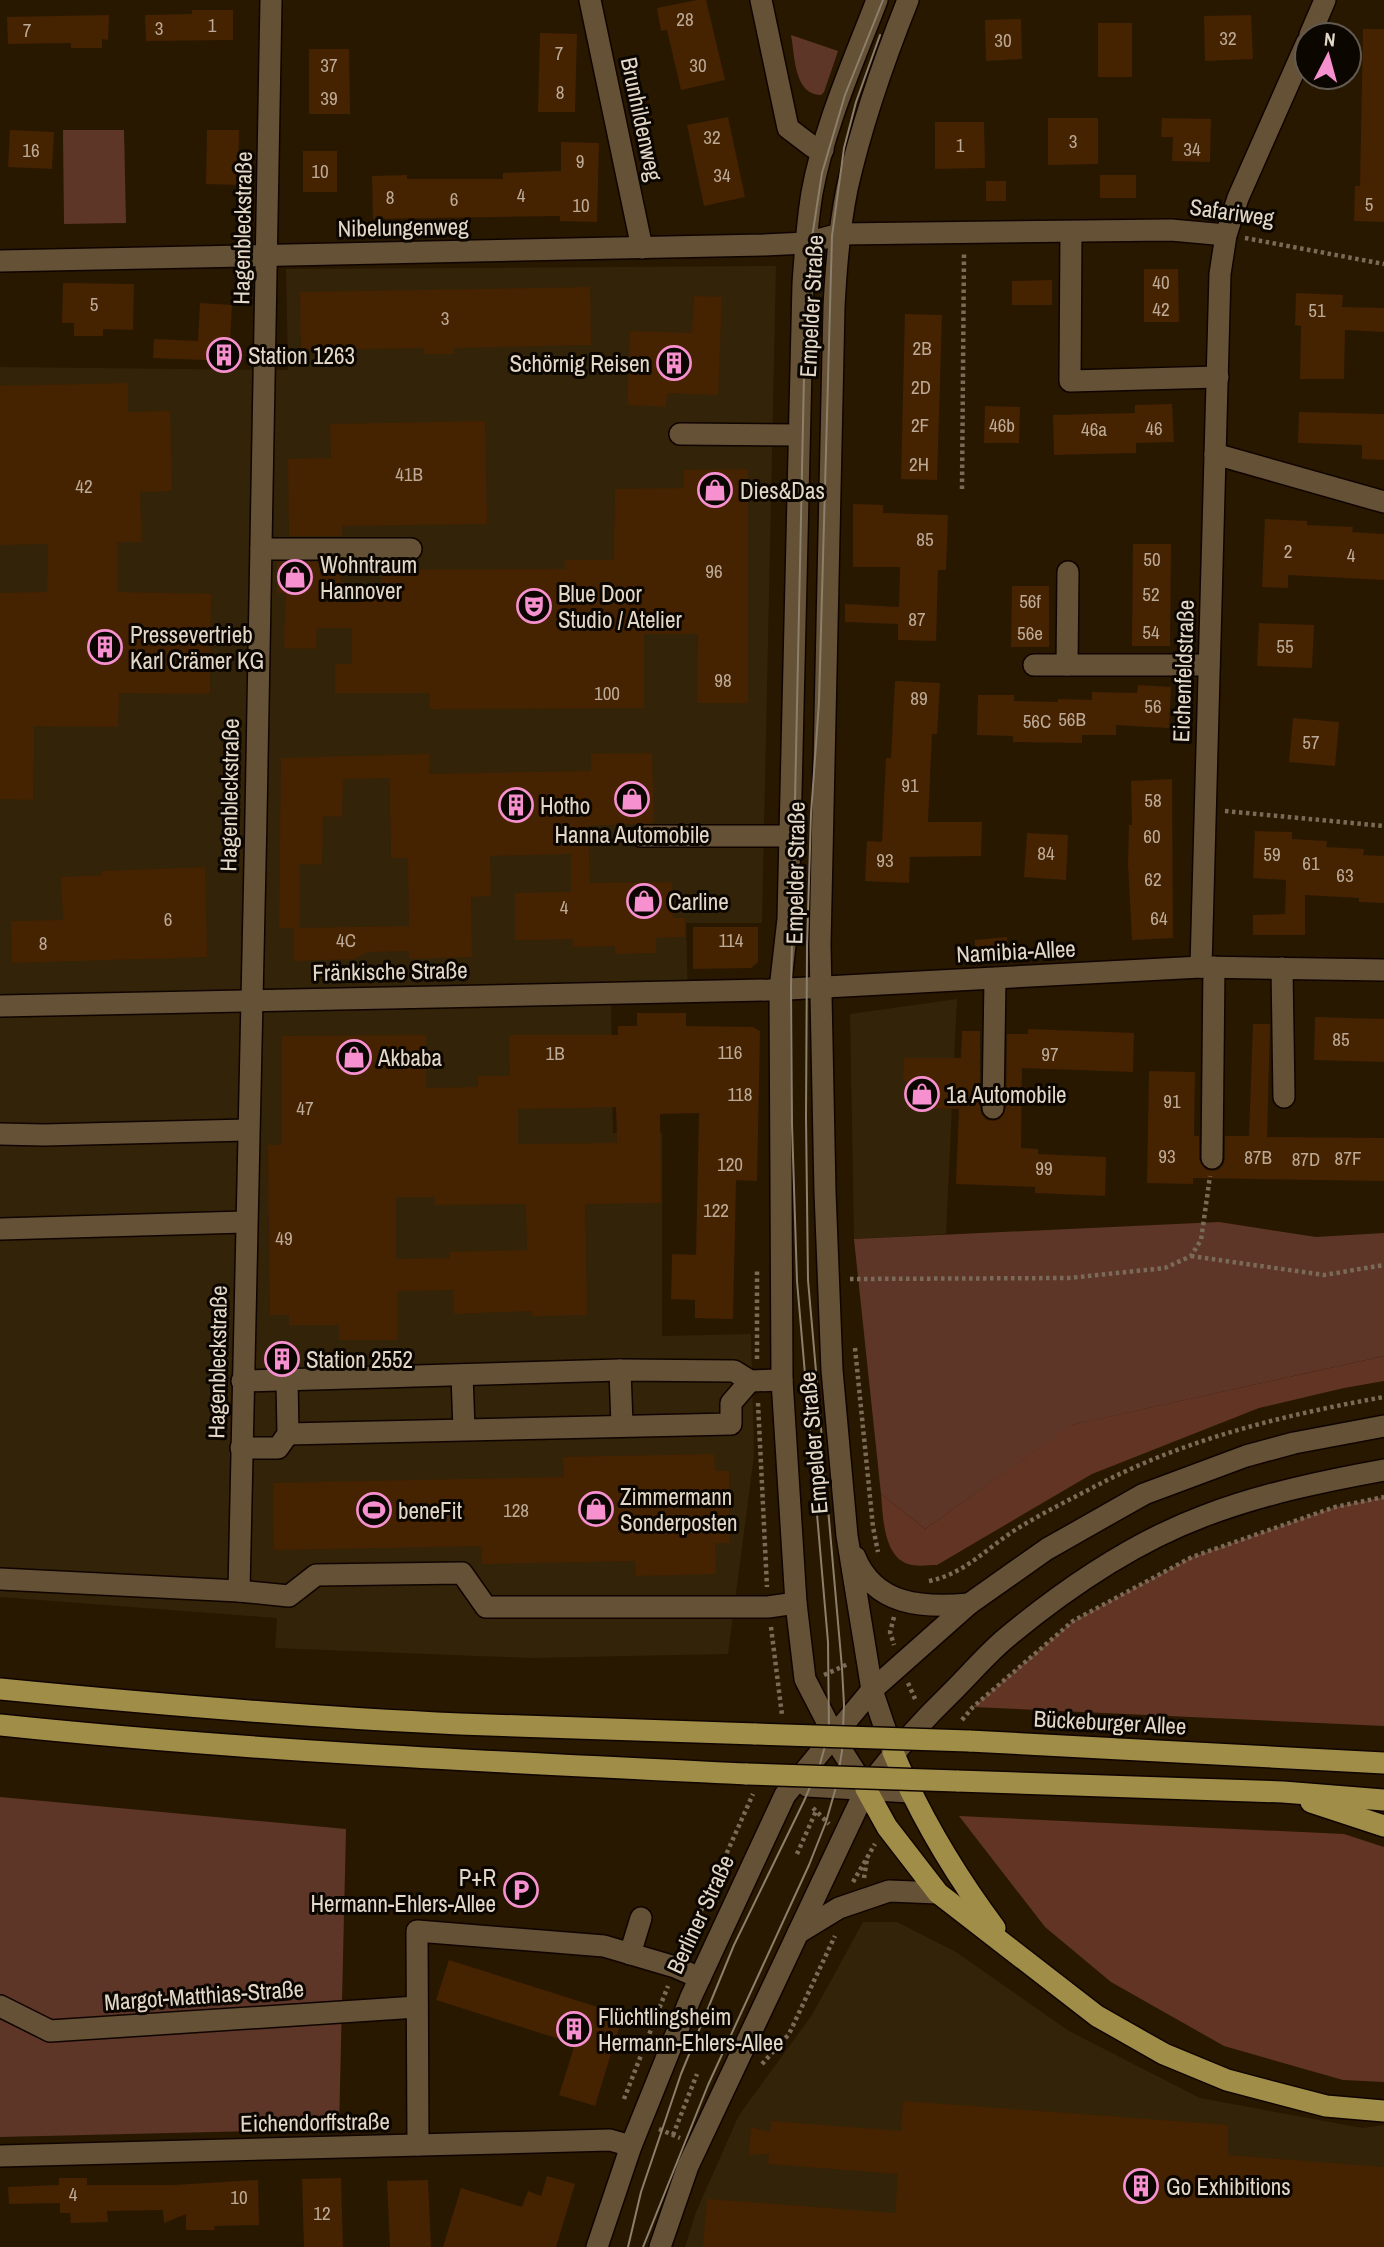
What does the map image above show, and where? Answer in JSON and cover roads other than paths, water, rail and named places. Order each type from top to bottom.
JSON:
[{"type":"highway","name":"Bückeburger Allee","points":[[0,1689],[157,1704],[460,1724],[969,1741],[1384,1763]]},
{"type":"highway","points":[[0,1725],[152,1741],[302,1751],[747,1774],[1283,1792],[1384,1800]]},
{"type":"highway","points":[[893,1752],[922,1818],[967,1890],[1013,1952]]},
{"type":"highway","points":[[1304,1758],[1384,1754]]},
{"type":"highway","points":[[866,1790],[887,1827],[938,1893],[1097,2016],[1164,2054],[1227,2080],[1313,2102],[1384,2110]]},
{"type":"highway","points":[[1283,1792],[1384,1826]]},
{"type":"street","name":"Hagenbleckstraße","points":[[239,1591],[268,255],[271,0]]},
{"type":"street","name":"Brunhildenweg","points":[[590,0],[642,248]]},
{"type":"street","points":[[761,0],[788,128],[813,147],[823,150]]},
{"type":"street","name":"Empelder Straße","points":[[833,1735],[805,1679],[796,1603],[782,1380],[780,989],[788,919],[806,243],[812,192],[823,150],[841,91],[877,0]]},
{"type":"street","name":"Empelder Straße","points":[[893,1752],[872,1690],[847,1536],[832,1370],[820,988],[834,307],[840,234],[847,190],[860,144],[908,0]]},
{"type":"street","points":[[1316,21],[1325,0]]},
{"type":"street","name":"Eichenfeldstraße","points":[[1208,967],[1205,809],[1220,274],[1226,235],[1238,198],[1293,74]]},
{"type":"street","name":"Safariweg","points":[[806,243],[840,234],[1171,230],[1226,235]]},
{"type":"street","points":[[1071,232],[1070,381],[1218,377]]},
{"type":"street","name":"Nibelungenweg","points":[[0,261],[806,243]]},
{"type":"street","points":[[680,434],[799,435]]},
{"type":"street","points":[[1215,454],[1384,502]]},
{"type":"street","points":[[261,550],[411,549]]},
{"type":"street","points":[[1068,572],[1068,665]]},
{"type":"street","points":[[1034,665],[1209,665]]},
{"type":"street","points":[[641,836],[789,836]]},
{"type":"street","points":[[1208,967],[1212,1158]]},
{"type":"street","name":"Namibia-Allee","points":[[780,989],[1208,967],[1384,970]]},
{"type":"street","points":[[1282,968],[1284,1097]]},
{"type":"street","points":[[993,1108],[995,979]]},
{"type":"street","name":"Fränkische Straße","points":[[0,1006],[780,989]]},
{"type":"street","points":[[0,1134],[12,1136],[247,1130]]},
{"type":"street","points":[[0,1229],[246,1222]]},
{"type":"street","points":[[242,1381],[621,1370],[734,1371],[750,1381],[782,1380]]},
{"type":"street","points":[[621,1370],[621,1425]]},
{"type":"street","points":[[462,1375],[464,1429]]},
{"type":"street","points":[[241,1448],[278,1448],[288,1434],[287,1380]]},
{"type":"street","points":[[288,1434],[731,1424],[731,1403],[750,1381]]},
{"type":"street","name":"Berliner Straße","points":[[597,2247],[631,2146],[700,1978],[788,1789],[872,1690],[969,1604],[1047,1549],[1144,1494],[1246,1455],[1384,1426]]},
{"type":"street","points":[[660,2247],[688,2166],[866,1790],[893,1752],[923,1719],[1004,1639],[1090,1576],[1145,1544],[1202,1517],[1256,1498],[1384,1470]]},
{"type":"street","points":[[847,1536],[859,1565],[872,1584],[898,1600],[936,1607],[969,1604]]},
{"type":"street","points":[[0,1578],[289,1596],[316,1575],[462,1573],[486,1607],[768,1607],[796,1603]]},
{"type":"street","points":[[833,1735],[866,1790]]},
{"type":"street","points":[[788,1789],[910,1792]]},
{"type":"street","points":[[796,1934],[821,1917],[869,1896],[889,1891],[938,1893]]},
{"type":"street","points":[[630,1954],[641,1919]]},
{"type":"street","points":[[418,2145],[417,1931],[604,1946],[700,1978]]},
{"type":"street","name":"Margot-Matthias-Straße","points":[[0,2006],[50,2031],[417,2007]]},
{"type":"street","name":"Eichendorffstraße","points":[[0,2156],[610,2140],[631,2146]]},
{"type":"tram line","points":[[628,2247],[641,2192],[681,2074],[734,1945],[804,1801],[820,1764],[829,1732],[828,1642],[797,1281],[792,1125],[791,988],[804,376],[811,244],[822,173],[845,95],[883,0]]},
{"type":"tram line","points":[[643,2247],[708,2085],[809,1865],[826,1822],[842,1751],[842,1668],[808,1280],[807,946],[811,814],[819,702],[832,236],[844,148],[856,102],[880,35]]},
{"type":"place","name":"Station 1263","points":[[224,355]]},
{"type":"place","name":"Schörnig Reisen","points":[[674,363]]},
{"type":"place","name":"Dies&Das","points":[[715,490]]},
{"type":"place","name":"Wohntraum Hannover","points":[[295,577]]},
{"type":"place","name":"Blue Door Studio / Atelier","points":[[534,606]]},
{"type":"place","name":"Pressevertrieb Karl Crämer KG","points":[[105,647]]},
{"type":"place","name":"Hanna Automobile","points":[[632,799]]},
{"type":"place","name":"Hotho","points":[[516,805]]},
{"type":"place","name":"Carline","points":[[644,901]]},
{"type":"place","name":"Akbaba","points":[[354,1057]]},
{"type":"place","name":"1a Automobile","points":[[922,1094]]},
{"type":"place","name":"Station 2552","points":[[282,1359]]},
{"type":"place","name":"Zimmermann Sonderposten","points":[[596,1509]]},
{"type":"place","name":"beneFit","points":[[374,1510]]},
{"type":"place","name":"P+R Hermann-Ehlers-Allee","points":[[521,1890]]},
{"type":"place","name":"Flüchtlingsheim Hermann-Ehlers-Allee","points":[[574,2029]]},
{"type":"place","name":"Go Exhibitions","points":[[1141,2186]]}]
